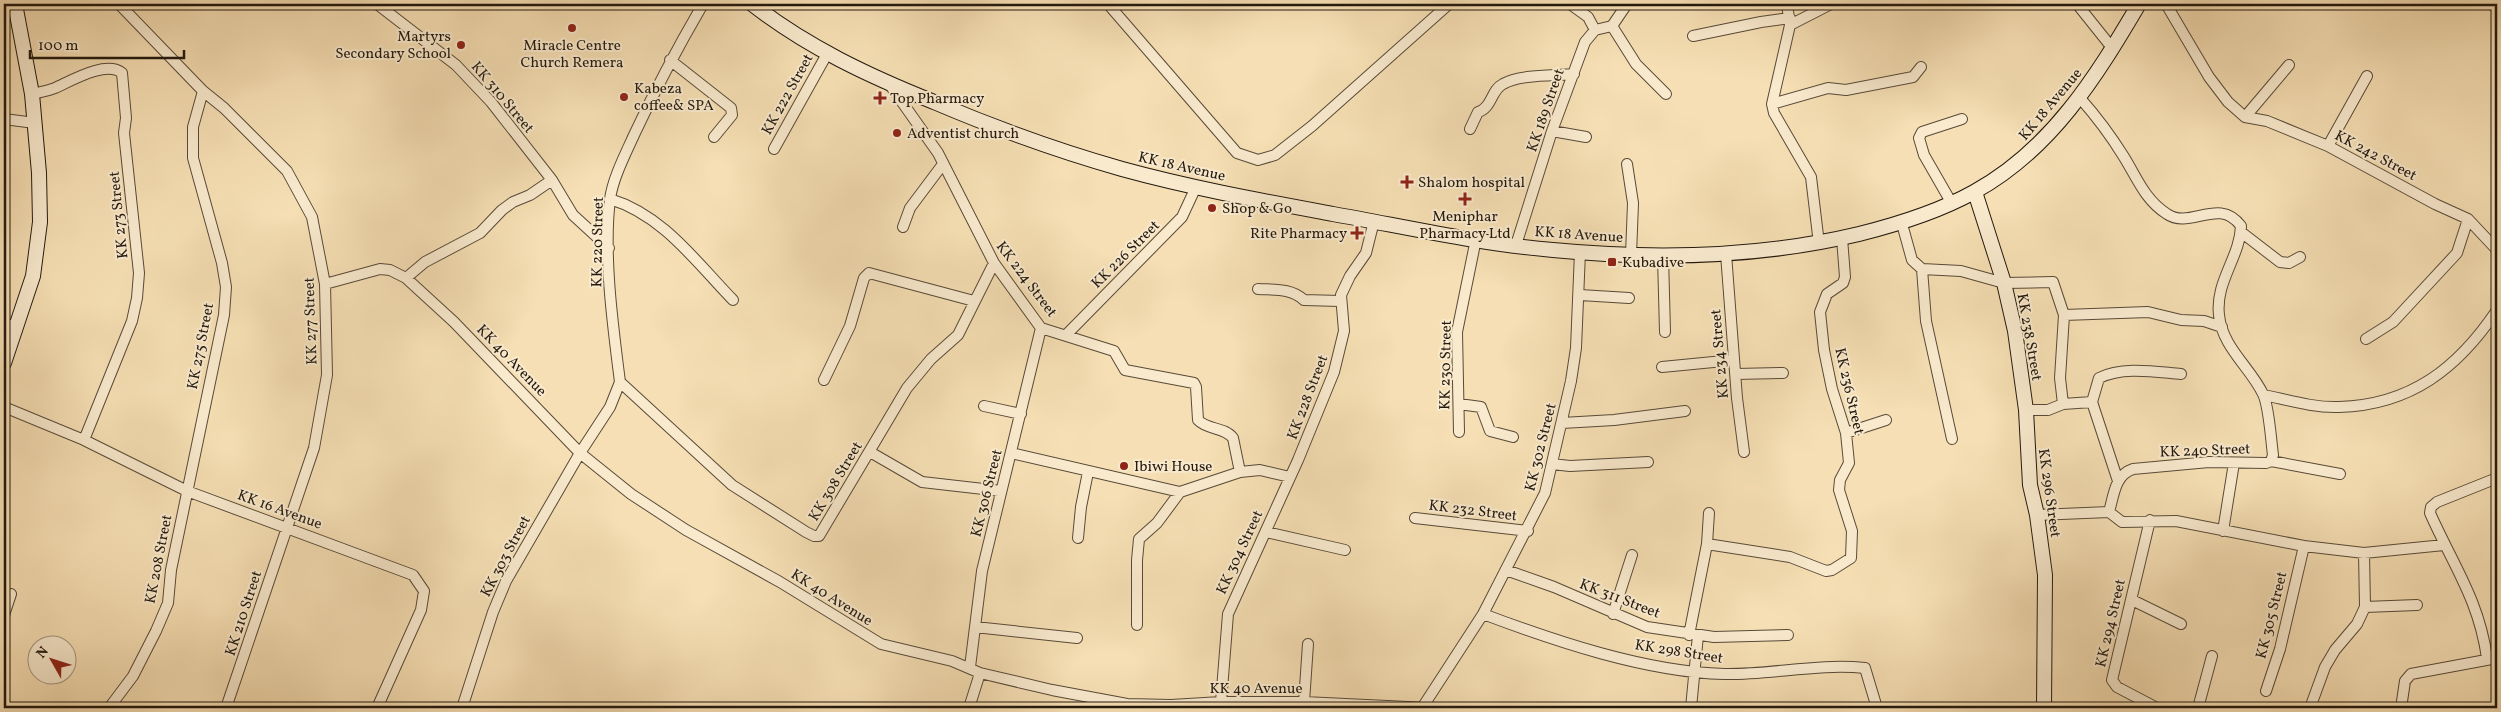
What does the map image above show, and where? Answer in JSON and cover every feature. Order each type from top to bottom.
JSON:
[{"type":"main road","points":[[4,363],[17,330],[33,276],[40,222],[39,173],[32,94],[15,4]]},
{"type":"main road","name":"KK 18 Avenue","points":[[752,4],[794,35],[827,54],[890,84],[1013,134],[1123,169],[1196,187],[1476,239],[1580,252],[1663,256],[1726,254],[1819,244],[1902,224],[1975,192],[2032,152],[2080,98],[2113,49],[2139,4]]},
{"type":"main road","points":[[1975,192],[2004,283]]},
{"type":"main road","name":"KK 238 Street","points":[[2004,283],[2015,331],[2026,410]]},
{"type":"main road","name":"KK 296 Street","points":[[2026,410],[2030,485],[2037,515],[2045,575],[2044,708]]},
{"type":"street","name":"KK 277 Street","points":[[119,4],[203,91],[224,108],[287,171],[312,217],[325,284],[327,375],[314,448],[286,526]]},
{"type":"street","name":"KK 310 Street","points":[[377,4],[456,65],[491,102],[552,180],[573,215],[609,248]]},
{"type":"street","name":"KK 220 Street","points":[[620,382],[613,328],[609,248],[610,199],[628,147],[670,60],[703,4]]},
{"type":"street","points":[[1108,4],[1237,153],[1258,160],[1276,155],[1312,126],[1449,4]]},
{"type":"street","points":[[1570,4],[1588,17],[1595,30],[1612,26],[1627,4]]},
{"type":"street","points":[[1787,4],[1790,22],[1772,104],[1774,113],[1811,177],[1819,244]]},
{"type":"street","points":[[1693,36],[1761,22],[1790,22],[1830,4]]},
{"type":"street","points":[[2077,4],[2113,49]]},
{"type":"street","points":[[2166,4],[2209,77],[2228,102],[2244,117],[2289,65]]},
{"type":"street","points":[[2489,4],[2497,6]]},
{"type":"street","points":[[1612,26],[1636,64],[1666,94]]},
{"type":"street","name":"KK 189 Street","points":[[1516,245],[1552,131],[1585,42],[1595,30]]},
{"type":"street","name":"KK 222 Street","points":[[774,150],[827,54]]},
{"type":"street","points":[[670,60],[731,108],[732,115],[714,136]]},
{"type":"street","points":[[1772,104],[1828,88],[1846,90],[1913,77],[1921,67]]},
{"type":"street","name":"KK 273 Street","points":[[32,94],[53,89],[74,78],[98,70],[111,69],[122,73],[126,118],[124,133],[139,273],[137,298],[132,321],[84,440]]},
{"type":"street","points":[[1470,129],[1478,112],[1486,108],[1503,84],[1514,80],[1574,74]]},
{"type":"street","points":[[2328,146],[2367,76]]},
{"type":"street","name":"KK 224 Street","points":[[890,84],[943,164],[994,263],[1041,328],[1114,351],[1125,370],[1194,383],[1198,420],[1201,424],[1230,434],[1233,438],[1240,472]]},
{"type":"street","name":"KK 275 Street","points":[[187,491],[224,315],[226,287],[222,262],[193,158],[193,127],[203,91]]},
{"type":"street","points":[[2080,98],[2108,134],[2146,196],[2168,215],[2176,218],[2223,213],[2234,216],[2241,226],[2240,232],[2280,262],[2289,262],[2300,258]]},
{"type":"street","name":"KK 242 Street","points":[[2244,117],[2267,122],[2328,146],[2435,204],[2468,219]]},
{"type":"street","points":[[4,119],[35,123]]},
{"type":"street","points":[[1952,202],[1924,155],[1919,138],[1922,132],[1962,119]]},
{"type":"street","points":[[1552,131],[1586,137]]},
{"type":"street","points":[[903,227],[910,208],[943,164]]},
{"type":"street","points":[[1627,164],[1633,203],[1631,255]]},
{"type":"street","points":[[406,278],[425,262],[480,233],[502,210],[513,202],[530,196],[552,180]]},
{"type":"street","name":"KK 226 Street","points":[[1066,335],[1182,217],[1196,187]]},
{"type":"street","points":[[610,199],[641,212],[662,227],[733,300]]},
{"type":"street","points":[[2366,339],[2394,322],[2457,253],[2468,219],[2497,250]]},
{"type":"street","points":[[1258,289],[1285,290],[1296,294],[1304,300],[1340,301],[1344,287],[1366,253],[1374,221]]},
{"type":"street","points":[[1902,224],[1912,260],[1922,269],[1926,321],[1952,439]]},
{"type":"street","name":"KK 240 Street","points":[[2118,480],[2124,472],[2133,469],[2209,462],[2270,461],[2273,455],[2264,395],[2234,353],[2219,316],[2220,286],[2240,232]]},
{"type":"street","name":"KK 236 Street","points":[[1707,544],[1790,557],[1826,570],[1832,570],[1851,558],[1852,531],[1839,490],[1840,480],[1849,464],[1846,433],[1832,390],[1824,350],[1820,312],[1822,302],[1827,294],[1843,283],[1845,277],[1842,238]]},
{"type":"street","name":"KK 230 Street","points":[[1458,432],[1457,332],[1476,239]]},
{"type":"street","name":"KK 302 Street","points":[[1422,708],[1483,614],[1528,531],[1545,493],[1562,422],[1576,348],[1580,295],[1580,252]]},
{"type":"street","name":"KK 234 Street","points":[[1726,254],[1734,360],[1744,452]]},
{"type":"street","points":[[1663,256],[1665,332]]},
{"type":"street","name":"KK 308 Street","points":[[620,382],[732,485],[814,536],[822,533],[919,371],[958,335],[994,263]]},
{"type":"street","name":"KK 40 Avenue","points":[[325,284],[380,269],[390,270],[406,278],[454,322],[580,453],[631,494],[678,525],[780,582],[881,644],[970,667],[980,673],[1127,706],[1221,702],[1429,708]]},
{"type":"street","name":"KK 238 Street","points":[[1922,269],[1961,271],[2004,283]]},
{"type":"street","points":[[824,380],[850,326],[864,278],[869,273],[974,301]]},
{"type":"street","points":[[2004,283],[2053,282],[2064,316],[2060,378],[2063,404]]},
{"type":"street","points":[[1580,295],[1629,298]]},
{"type":"street","name":"KK 228 Street","points":[[1290,477],[1340,353],[1345,322],[1340,301]]},
{"type":"street","points":[[2264,395],[2338,407],[2395,397],[2416,389],[2466,352],[2497,310]]},
{"type":"street","points":[[2064,316],[2148,312],[2181,320],[2204,321],[2222,327]]},
{"type":"street","points":[[4,322],[17,330]]},
{"type":"street","name":"KK 306 Street","points":[[970,667],[982,571],[1041,328]]},
{"type":"street","points":[[1662,367],[1734,360]]},
{"type":"street","points":[[2109,512],[2118,480],[2092,402],[2099,378],[2107,374],[2145,370],[2181,374]]},
{"type":"street","points":[[1736,374],[1784,373]]},
{"type":"street","points":[[580,453],[610,408],[620,382]]},
{"type":"street","points":[[2026,410],[2048,410],[2063,404],[2092,402]]},
{"type":"street","points":[[1459,404],[1481,407],[1490,431],[1513,437]]},
{"type":"street","points":[[984,406],[1021,414]]},
{"type":"street","name":"KK 16 Avenue","points":[[4,407],[84,440],[187,491],[286,526],[413,575],[424,591],[422,610],[377,708]]},
{"type":"street","points":[[1562,422],[1614,420],[1686,411]]},
{"type":"street","points":[[1846,433],[1886,420]]},
{"type":"street","points":[[870,452],[922,482],[1001,491]]},
{"type":"street","name":"KK 303 Street","points":[[462,708],[493,612],[506,581],[580,453]]},
{"type":"street","points":[[1011,453],[1180,492],[1240,472],[1260,470],[1290,477]]},
{"type":"street","points":[[2270,461],[2340,474]]},
{"type":"street","points":[[1552,464],[1570,466],[1648,462]]},
{"type":"street","points":[[2223,531],[2234,463]]},
{"type":"street","points":[[1078,538],[1081,507],[1088,472]]},
{"type":"street","name":"KK 304 Street","points":[[1221,702],[1228,614],[1290,477]]},
{"type":"street","points":[[2401,708],[2405,681],[2411,674],[2492,658],[2476,606],[2462,576],[2444,545],[2430,513],[2431,507],[2437,502],[2497,478]]},
{"type":"street","name":"KK 208 Street","points":[[108,708],[133,676],[168,603],[171,570],[187,491]]},
{"type":"street","points":[[1137,625],[1137,560],[1139,539],[1157,523],[1180,492]]},
{"type":"street","points":[[2037,515],[2109,512],[2122,522],[2176,521],[2304,546],[2364,553],[2444,545]]},
{"type":"street","points":[[1691,708],[1694,635],[1707,544],[1709,513]]},
{"type":"street","name":"KK 232 Street","points":[[1415,518],[1528,531]]},
{"type":"street","name":"KK 294 Street","points":[[2150,520],[2112,680],[2113,684],[2157,708]]},
{"type":"street","name":"KK 210 Street","points":[[226,708],[286,526]]},
{"type":"street","points":[[1266,532],[1345,550]]},
{"type":"street","name":"KK 305 Street","points":[[2266,691],[2280,649],[2304,546]]},
{"type":"street","points":[[2310,708],[2325,667],[2335,650],[2357,624],[2365,607],[2364,553]]},
{"type":"street","points":[[1613,614],[1632,554]]},
{"type":"street","name":"KK 311 Street","points":[[1506,570],[1554,587],[1647,627],[1694,635],[1788,635]]},
{"type":"street","points":[[4,615],[11,594]]},
{"type":"street","points":[[2132,600],[2181,624]]},
{"type":"street","points":[[2365,607],[2417,605]]},
{"type":"street","name":"KK 298 Street","points":[[1483,614],[1601,653],[1694,671],[1724,674],[1865,668],[1877,708]]},
{"type":"street","points":[[975,626],[1077,638]]},
{"type":"street","points":[[1308,644],[1309,705]]},
{"type":"street","points":[[2198,708],[2212,656]]},
{"type":"street","points":[[969,708],[980,673]]},
{"type":"place","name":"Miracle Centre Church Remera","points":[[572,28]]},
{"type":"place","name":"Martyrs Secondary School","points":[[461,45]]},
{"type":"place","name":"Kabeza coffee& SPA","points":[[624,97]]},
{"type":"place","name":"Top Pharmacy","points":[[880,98]]},
{"type":"place","name":"Adventist church","points":[[897,133]]},
{"type":"place","name":"Shalom hospital","points":[[1407,182]]},
{"type":"place","name":"Meniphar Pharmacy Ltd","points":[[1465,199]]},
{"type":"place","name":"Shop & Go","points":[[1212,208]]},
{"type":"place","name":"Rite Pharmacy","points":[[1357,233]]},
{"type":"place","name":"Kubadive","points":[[1612,262]]},
{"type":"place","name":"Ibiwi House","points":[[1124,466]]}]
